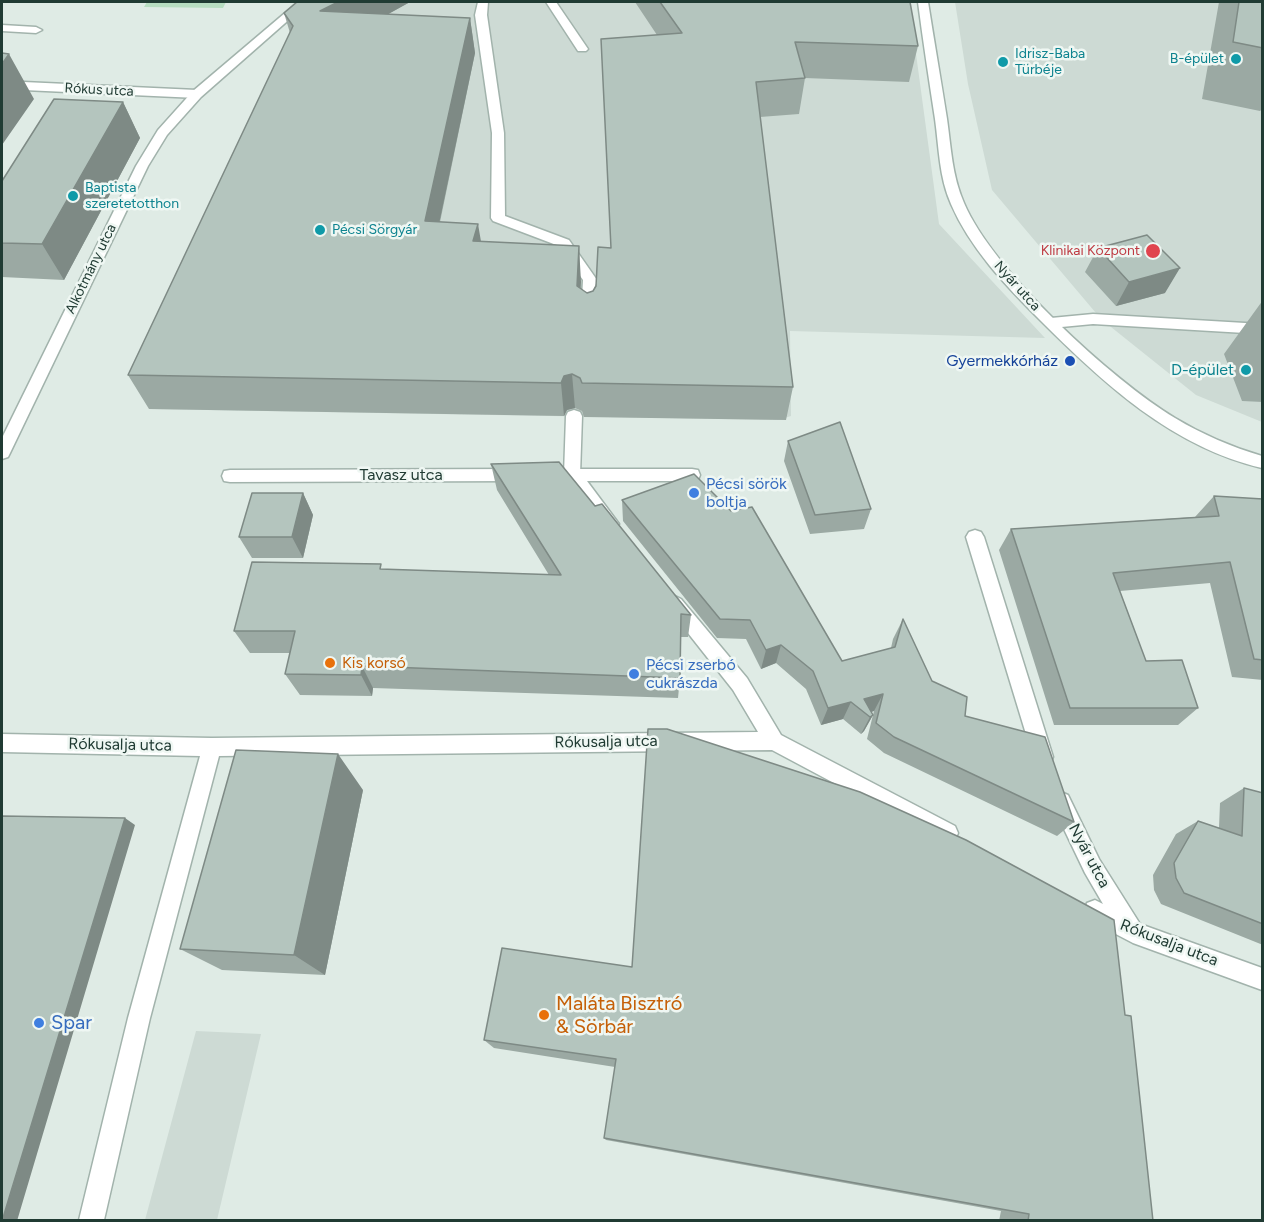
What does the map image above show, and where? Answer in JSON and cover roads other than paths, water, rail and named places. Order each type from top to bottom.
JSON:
[{"type":"street","name":"Alkotmány utca","points":[[2,453],[142,166],[162,133],[197,94],[304,2]]},
{"type":"street","points":[[483,2],[481,15],[498,133],[498,218],[564,243],[590,280],[588,321]]},
{"type":"street","points":[[551,2],[582,49]]},
{"type":"street","name":"Nyár utca","points":[[923,2],[951,186],[968,224],[1004,274],[1051,323],[1124,390],[1155,412],[1220,448],[1263,462]]},
{"type":"street","points":[[2,28],[36,30]]},
{"type":"street","name":"Rókus utca","points":[[2,85],[197,94]]},
{"type":"street","points":[[1051,323],[1093,319],[1263,329]]},
{"type":"street","points":[[574,416],[572,475],[623,539]]},
{"type":"street","name":"Tavasz utca","points":[[230,476],[692,476]]},
{"type":"street","name":"Nyár utca","points":[[975,537],[1052,782],[1092,866],[1133,932]]},
{"type":"street","points":[[667,593],[740,684],[774,741]]},
{"type":"street","name":"Rókusalja utca","points":[[2,743],[212,747],[774,741],[964,842]]},
{"type":"street","points":[[91,1221],[139,1018],[212,747]]},
{"type":"street","name":"Rókusalja utca","points":[[1080,904],[1133,932],[1263,979]]},
{"type":"place","name":"B-épület","points":[[1236,59]]},
{"type":"place","name":"Idrisz-Baba Türbéje","points":[[1003,62]]},
{"type":"place","name":"Baptista szeretetotthon","points":[[73,196]]},
{"type":"place","name":"Pécsi Sörgyár","points":[[320,230]]},
{"type":"place","name":"Klinikai Központ","points":[[1153,251]]},
{"type":"place","name":"Gyermekkórház","points":[[1070,361]]},
{"type":"place","name":"D-épület","points":[[1246,370]]},
{"type":"place","name":"Pécsi sörök boltja","points":[[694,493]]},
{"type":"place","name":"Kis korsó","points":[[330,663]]},
{"type":"place","name":"Pécsi zserbó cukrászda","points":[[634,674]]},
{"type":"place","name":"Maláta Bisztró & Sörbár","points":[[544,1015]]},
{"type":"place","name":"Spar","points":[[39,1023]]}]
